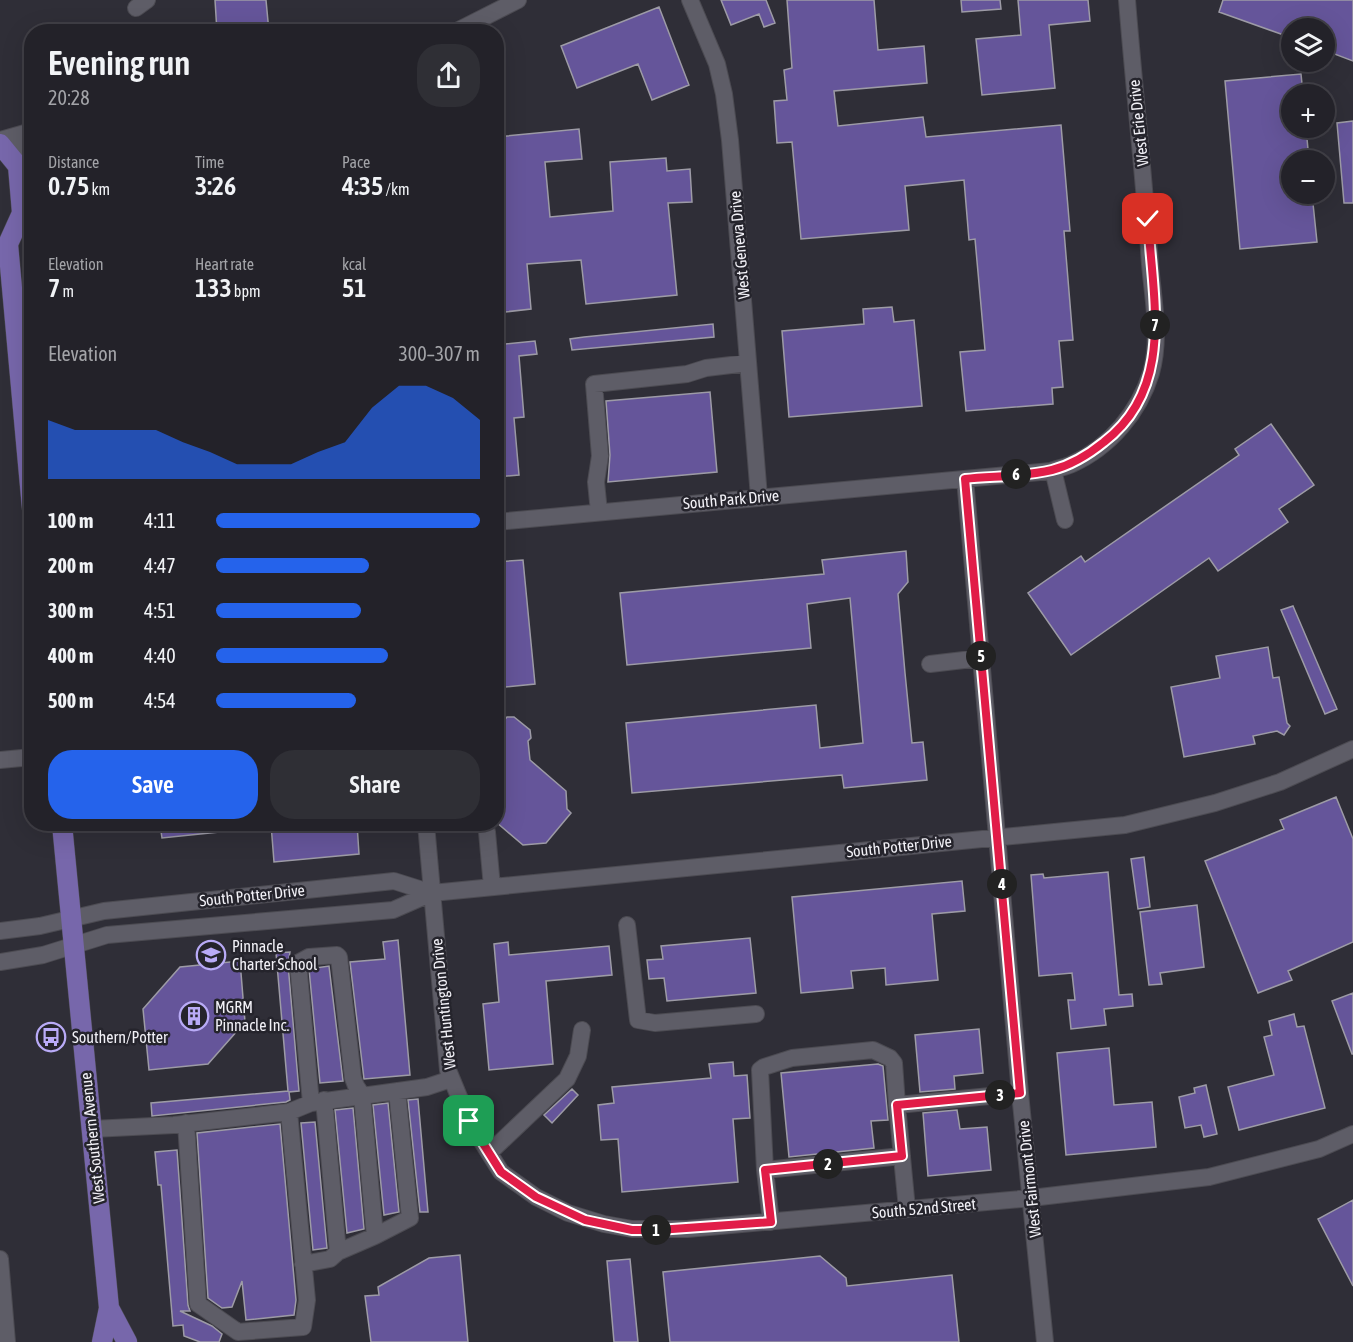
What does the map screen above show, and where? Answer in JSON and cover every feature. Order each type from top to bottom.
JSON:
[{"type":"main road","points":[[0,142],[18,166],[22,213],[3,244],[24,437]]},
{"type":"main road","name":"West Southern Avenue","points":[[63,831],[110,1308],[102,1342]]},
{"type":"main road","name":"West Southern Avenue","points":[[110,1308],[127,1342]]},
{"type":"street","points":[[471,24],[518,0]]},
{"type":"street","name":"West Geneva Drive","points":[[690,0],[717,64],[724,94],[730,140],[759,497]]},
{"type":"street","name":"West Erie Drive","points":[[965,479],[1053,470],[1073,464],[1112,436],[1128,420],[1140,401],[1151,372],[1155,344],[1155,317],[1127,0]]},
{"type":"street","points":[[0,142],[24,134]]},
{"type":"street","points":[[0,142],[24,151]]},
{"type":"street","points":[[599,512],[596,482],[600,456],[594,384],[687,374],[706,368],[748,363]]},
{"type":"street","points":[[1053,470],[1065,520]]},
{"type":"street","name":"South Park Drive","points":[[504,521],[965,479]]},
{"type":"street","name":"West Fairmont Drive","points":[[965,479],[1020,1093],[1045,1342]]},
{"type":"street","points":[[930,664],[981,658]]},
{"type":"street","name":"South Potter Drive","points":[[0,962],[43,955],[107,935],[393,910],[432,893],[1125,825],[1215,803],[1280,782],[1353,749]]},
{"type":"street","points":[[0,760],[24,758]]},
{"type":"street","name":"West Huntington Drive","points":[[427,831],[448,1070],[469,1121],[501,1172]]},
{"type":"street","points":[[487,832],[492,887]]},
{"type":"street","name":"South Potter Drive","points":[[0,931],[40,926],[104,911],[394,881],[432,893]]},
{"type":"street","points":[[627,925],[639,1020],[655,1023],[756,1014]]},
{"type":"street","points":[[338,1252],[298,963],[309,957],[337,955],[339,957],[353,1078],[362,1095],[375,1236]]},
{"type":"street","points":[[489,1154],[567,1079],[573,1071],[578,1056],[582,1030]]},
{"type":"street","points":[[771,1222],[765,1170],[760,1070],[792,1058],[873,1050],[890,1058],[894,1063],[907,1209]]},
{"type":"street","points":[[92,1129],[186,1123],[289,1112],[317,1102],[427,1087],[451,1079]]},
{"type":"street","points":[[303,1264],[330,1259],[338,1252],[410,1218],[397,1091]]},
{"type":"street","points":[[897,1105],[1020,1093]]},
{"type":"street","points":[[186,1123],[198,1304],[238,1332],[303,1327],[307,1300],[289,1112]]},
{"type":"street","name":"South 52nd Street","points":[[501,1172],[536,1197],[585,1220],[632,1230],[687,1229],[1031,1198],[1209,1177],[1319,1149],[1353,1134]]},
{"type":"street","points":[[765,1170],[902,1156]]},
{"type":"street","points":[[0,1259],[7,1342]]},
{"type":"building","points":[[215,0],[266,0],[268,24],[216,24]]},
{"type":"building","points":[[721,0],[766,0],[775,23],[764,27],[759,14],[731,25]]},
{"type":"building","points":[[787,0],[874,0],[878,50],[924,46],[927,83],[834,91],[838,126],[923,117],[926,137],[1061,125],[1070,231],[1064,231],[1073,340],[1059,341],[1063,387],[1052,388],[1053,404],[966,411],[960,352],[985,350],[975,239],[969,240],[964,180],[905,186],[909,230],[801,239],[792,142],[777,143],[774,101],[787,100],[784,70],[792,68]]},
{"type":"building","points":[[961,0],[1000,0],[1001,9],[962,12]]},
{"type":"building","points":[[1018,0],[1088,0],[1090,21],[1049,25],[1055,88],[982,95],[976,39],[1021,35]]},
{"type":"building","points":[[1223,0],[1353,0],[1353,61],[1335,54],[1335,18],[1281,18],[1281,34],[1219,12]]},
{"type":"building","points":[[659,7],[689,85],[652,100],[638,64],[577,88],[561,46]]},
{"type":"building","points":[[1301,74],[1302,84],[1281,84],[1281,138],[1307,138],[1308,150],[1281,150],[1281,204],[1313,204],[1317,242],[1240,249],[1225,81]]},
{"type":"building","points":[[1353,121],[1353,203],[1344,203],[1337,123]]},
{"type":"building","points":[[579,129],[582,159],[545,162],[550,217],[613,211],[610,162],[666,158],[667,171],[690,169],[692,202],[668,203],[677,295],[586,304],[581,260],[527,264],[531,309],[504,312],[504,136]]},
{"type":"building","points":[[892,307],[894,322],[914,320],[922,406],[789,417],[782,331],[864,324],[863,309]]},
{"type":"building","points":[[713,324],[714,337],[572,350],[570,339],[584,337]]},
{"type":"building","points":[[535,341],[537,354],[519,356],[524,417],[514,418],[519,475],[504,476],[504,344]]},
{"type":"building","points":[[710,392],[717,472],[608,482],[610,455],[606,401]]},
{"type":"building","points":[[1271,424],[1314,485],[1279,509],[1288,522],[1218,571],[1209,558],[1071,655],[1028,593],[1081,556],[1085,562],[1239,455],[1235,449]]},
{"type":"building","points":[[906,551],[908,582],[898,594],[905,673],[912,743],[923,742],[927,780],[844,788],[842,775],[632,793],[626,723],[816,705],[820,748],[863,743],[850,598],[807,604],[811,648],[627,665],[620,593],[824,574],[822,560]]},
{"type":"building","points":[[523,560],[535,684],[504,687],[504,561]]},
{"type":"building","points":[[1293,606],[1337,709],[1325,714],[1281,610]]},
{"type":"building","points":[[1268,647],[1273,678],[1279,677],[1287,723],[1290,726],[1284,735],[1277,731],[1253,736],[1255,744],[1184,757],[1171,687],[1220,678],[1216,656]]},
{"type":"building","points":[[507,717],[514,717],[530,730],[531,738],[528,741],[530,760],[566,791],[567,809],[571,813],[546,843],[523,845],[504,829],[504,720]]},
{"type":"building","points":[[1336,797],[1353,839],[1353,942],[1288,971],[1292,980],[1258,993],[1205,861],[1284,829],[1280,820]]},
{"type":"building","points":[[161,831],[219,832],[162,838]]},
{"type":"building","points":[[272,831],[357,831],[359,854],[274,862]]},
{"type":"building","points":[[1144,857],[1150,907],[1138,909],[1131,859]]},
{"type":"building","points":[[1108,872],[1119,995],[1132,994],[1133,1006],[1104,1009],[1106,1025],[1071,1029],[1068,1000],[1075,1000],[1072,973],[1039,976],[1031,875],[1043,874],[1044,878]]},
{"type":"building","points":[[962,881],[965,911],[932,914],[938,980],[886,985],[885,968],[851,971],[853,988],[801,993],[792,897]]},
{"type":"building","points":[[1197,905],[1204,967],[1160,973],[1162,984],[1149,985],[1140,912]]},
{"type":"building","points":[[750,938],[756,993],[667,1001],[664,978],[649,979],[647,960],[663,959],[661,946]]},
{"type":"building","points":[[398,940],[410,1075],[364,1079],[350,962],[385,959],[383,942]]},
{"type":"building","points":[[508,942],[509,955],[609,946],[612,975],[546,981],[553,1064],[489,1070],[483,1004],[499,1002],[494,944]]},
{"type":"building","points":[[290,952],[288,964],[299,1091],[289,1092],[290,1100],[286,1102],[152,1116],[151,1103],[288,1091],[276,953]]},
{"type":"building","name":"MGRM Pinnacle Inc.","points":[[240,961],[245,1022],[208,1064],[149,1070],[143,1009],[180,967]]},
{"type":"building","points":[[329,966],[343,1081],[320,1083],[309,969]]},
{"type":"building","points":[[1353,993],[1353,1054],[1352,1054],[1332,1001]]},
{"type":"building","points":[[1294,1014],[1297,1027],[1304,1026],[1325,1108],[1239,1130],[1228,1087],[1274,1075],[1264,1037],[1272,1035],[1269,1021]]},
{"type":"building","points":[[979,1029],[983,1073],[954,1076],[955,1089],[920,1092],[915,1035]]},
{"type":"building","points":[[1109,1048],[1114,1105],[1152,1102],[1156,1147],[1066,1155],[1057,1053]]},
{"type":"building","points":[[733,1062],[734,1076],[747,1075],[750,1118],[733,1119],[738,1182],[622,1192],[618,1139],[601,1140],[598,1105],[614,1103],[612,1087],[711,1078],[709,1064]]},
{"type":"building","points":[[878,1064],[883,1066],[888,1120],[871,1121],[874,1148],[789,1157],[781,1073]]},
{"type":"building","points":[[1206,1085],[1217,1134],[1204,1137],[1201,1125],[1185,1128],[1179,1097],[1195,1093],[1194,1088]]},
{"type":"building","points":[[572,1089],[578,1095],[552,1123],[544,1115]]},
{"type":"building","points":[[418,1099],[428,1212],[420,1212],[408,1100]]},
{"type":"building","points":[[388,1103],[399,1212],[384,1215],[373,1105]]},
{"type":"building","points":[[353,1108],[364,1229],[347,1233],[335,1110]]},
{"type":"building","points":[[957,1110],[960,1129],[987,1127],[991,1170],[928,1176],[923,1113]]},
{"type":"building","points":[[315,1122],[327,1248],[313,1250],[301,1123]]},
{"type":"building","points":[[280,1124],[296,1300],[294,1315],[246,1320],[242,1281],[232,1307],[222,1308],[208,1298],[197,1133]]},
{"type":"building","points":[[177,1150],[190,1311],[180,1311],[212,1326],[222,1334],[219,1342],[200,1342],[184,1336],[183,1325],[173,1326],[161,1185],[158,1185],[155,1152]]},
{"type":"building","points":[[1353,1200],[1353,1286],[1318,1219]]},
{"type":"building","points":[[460,1255],[468,1342],[371,1342],[365,1296],[379,1295],[378,1287],[429,1258]]},
{"type":"building","points":[[820,1256],[846,1278],[847,1286],[952,1275],[959,1342],[670,1342],[663,1272]]},
{"type":"building","points":[[630,1259],[638,1342],[614,1342],[607,1261]]},
{"type":"place","name":"Pinnacle Charter School","points":[[211,955]]},
{"type":"place","name":"MGRM Pinnacle Inc.","points":[[194,1016]]},
{"type":"place","name":"Southern/Potter","points":[[51,1037]]},
{"type":"route","points":[[469,1121],[501,1172],[536,1197],[568,1213],[585,1220],[632,1230],[687,1229],[771,1222],[765,1170],[902,1156],[897,1105],[1020,1093],[965,479],[1051,471],[1073,464],[1094,451],[1128,420],[1140,401],[1151,372],[1155,344],[1148,219]]}]
